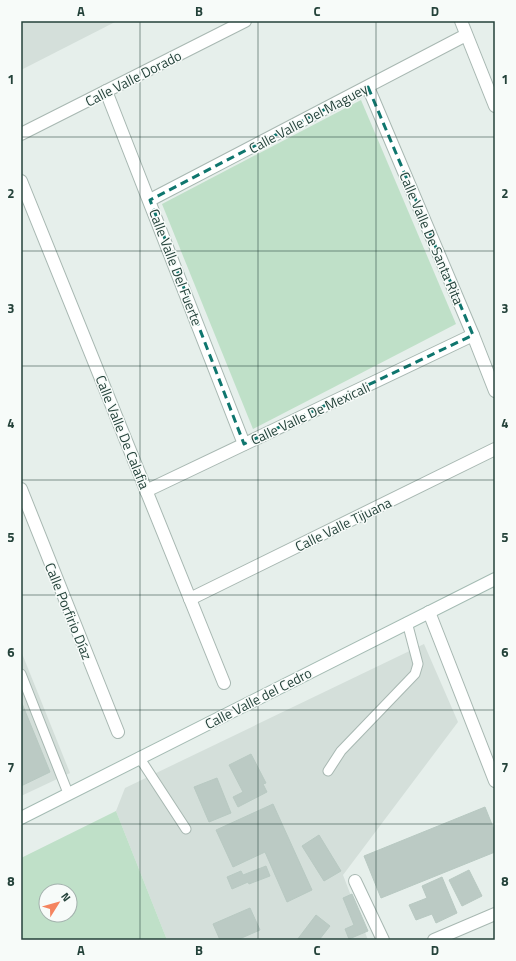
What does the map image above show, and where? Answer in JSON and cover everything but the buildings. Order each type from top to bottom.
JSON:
[{"type":"street","name":"Calle Valle Dorado","points":[[21,134],[245,21]]},
{"type":"street","points":[[461,21],[495,106]]},
{"type":"street","name":"Calle Valle Del Maguey","points":[[150,200],[466,35]]},
{"type":"street","name":"Calle Valle De Santa Rita","points":[[368,86],[473,335],[495,391]]},
{"type":"street","name":"Calle Valle Del Fuerte","points":[[106,91],[150,200],[244,444]]},
{"type":"street","name":"Calle Valle De Calafia","points":[[21,181],[224,683]]},
{"type":"street","name":"Calle Valle De Mexicali","points":[[146,490],[473,335]]},
{"type":"street","name":"Calle Valle Tijuana","points":[[190,599],[495,449]]},
{"type":"street","name":"Calle Porfirio Díaz","points":[[21,489],[118,732]]},
{"type":"street","name":"Calle Valle del Cedro","points":[[21,818],[407,622],[495,579]]},
{"type":"street","points":[[429,612],[494,778]]},
{"type":"street","points":[[355,881],[383,940]]},
{"type":"street","points":[[434,940],[495,914]]},
{"type":"lane","points":[[328,771],[341,751],[415,674],[418,664],[407,622]]},
{"type":"lane","points":[[21,674],[68,794]]},
{"type":"lane","points":[[140,757],[186,829]]},
{"type":"highlighted area","points":[[368,87],[473,335],[244,444],[150,200]]},
{"type":"shaded area","points":[[21,21],[117,21],[21,70]]},
{"type":"shaded area","points":[[424,644],[458,722],[343,875],[368,940],[167,940],[116,811],[125,788]]},
{"type":"shaded area","points":[[21,651],[70,773],[21,796]]},
{"type":"green space","points":[[361,100],[456,324],[253,429],[162,204]]},
{"type":"green space","points":[[116,811],[167,940],[21,940],[21,858]]}]
